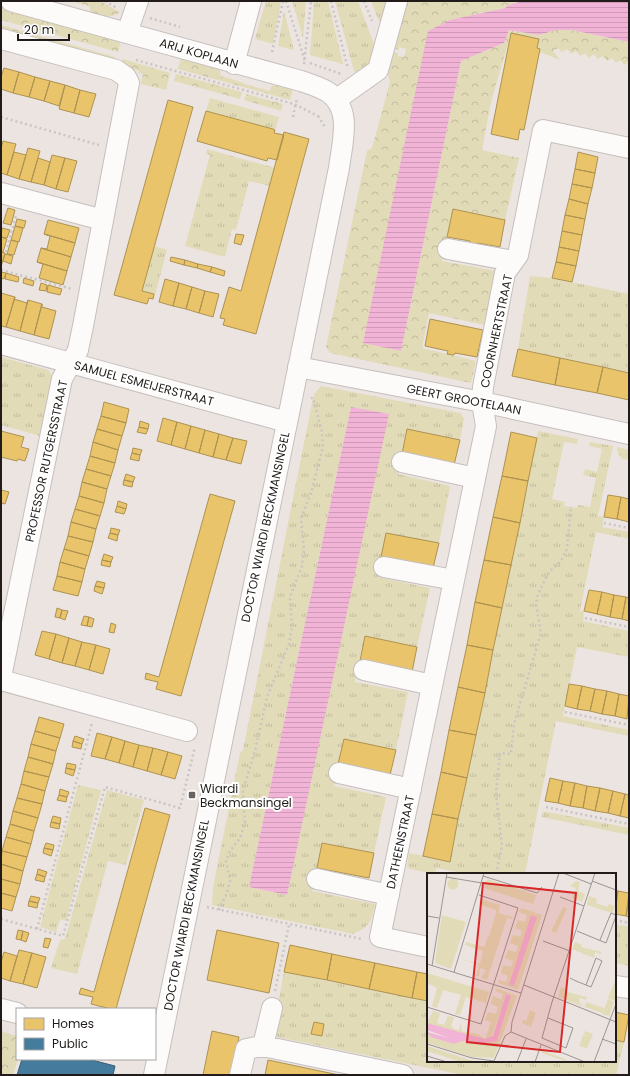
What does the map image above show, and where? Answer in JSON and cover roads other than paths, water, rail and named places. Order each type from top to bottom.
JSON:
[{"type":"street","name":"ARIJ KOPLAAN","points":[[11,1],[234,64],[301,81],[327,91],[337,99]]},
{"type":"street","points":[[127,33],[138,1]]},
{"type":"street","points":[[234,64],[251,1]]},
{"type":"street","points":[[337,99],[378,70],[397,1]]},
{"type":"street","name":"PROFESSOR RUTGERSSTRAAT","points":[[1,39],[116,70],[122,73],[129,83],[78,350],[62,379],[1,679]]},
{"type":"street","name":"DOCTOR WIARDI BECKMANSINGEL","points":[[154,1075],[293,394],[343,139],[344,122],[342,109],[337,99]]},
{"type":"street","name":"COORNHERTSTRAAT","points":[[482,402],[483,387],[506,273],[518,255],[544,130],[629,148]]},
{"type":"street","points":[[1,193],[103,220]]},
{"type":"street","name":"COORNHERTSTRAAT","points":[[448,249],[513,261]]},
{"type":"street","name":"SAMUEL ESMEIJERSTRAAT","points":[[1,344],[287,422]]},
{"type":"street","name":"GEERT GROOTELAAN","points":[[298,366],[482,402],[629,434]]},
{"type":"street","name":"DATHEENSTRAAT","points":[[427,947],[380,937],[486,426],[482,402]]},
{"type":"street","points":[[402,462],[475,478]]},
{"type":"street","points":[[384,566],[454,580]]},
{"type":"street","points":[[364,670],[432,685]]},
{"type":"street","points":[[1,679],[96,706],[191,736]]},
{"type":"street","name":"DATHEENSTRAAT","points":[[339,773],[411,789]]},
{"type":"street","name":"DATHEENSTRAAT","points":[[317,879],[389,895]]},
{"type":"street","points":[[616,986],[629,988]]},
{"type":"street","points":[[263,1046],[272,1008]]},
{"type":"street","points":[[1,1009],[16,1013]]},
{"type":"street","points":[[240,1075],[246,1049],[263,1046],[403,1075]]},
{"type":"place","name":"Wiardi Beckmansingel","points":[[192,795]]}]
